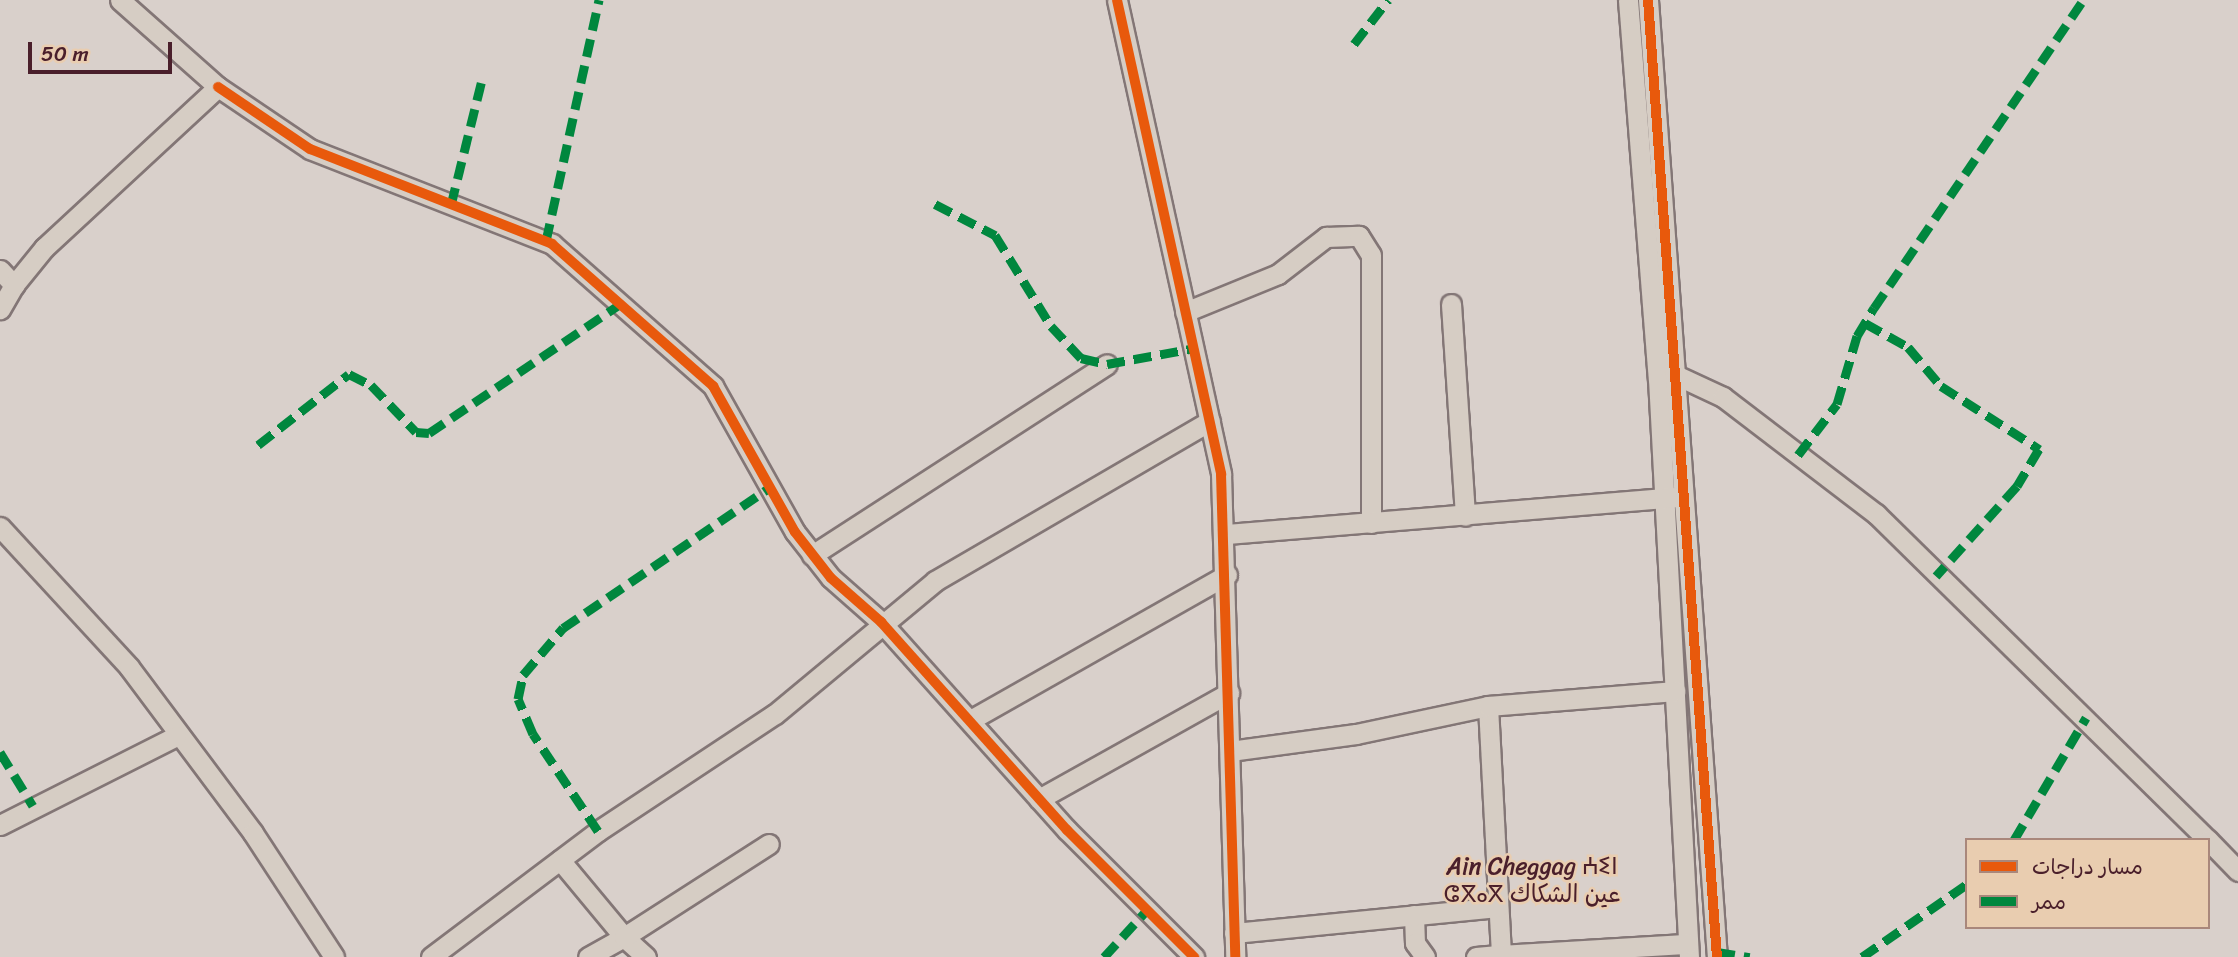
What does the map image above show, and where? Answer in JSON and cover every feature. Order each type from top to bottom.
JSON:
[{"type":"street","points":[[120,0],[218,87],[310,149],[552,244],[716,390],[812,555],[881,622],[972,719],[1039,799],[1194,957]]},
{"type":"street","points":[[1117,0],[1210,421],[1227,534],[1235,957]]},
{"type":"street","points":[[1476,957],[1689,950],[1664,497],[1628,0]]},
{"type":"street","points":[[1648,0],[1678,376],[1717,957]]},
{"type":"street","points":[[0,309],[14,285],[44,248],[218,87]]},
{"type":"street","points":[[1185,312],[1278,274],[1326,237],[1359,236],[1371,256],[1371,523]]},
{"type":"street","points":[[0,270],[14,285]]},
{"type":"street","points":[[1451,304],[1465,516]]},
{"type":"street","points":[[812,555],[1107,364]]},
{"type":"street","points":[[1678,376],[1723,397],[1876,514],[2206,838]]},
{"type":"street","points":[[431,957],[560,860],[775,713],[881,622],[935,581],[1210,421]]},
{"type":"street","points":[[1227,534],[1686,497]]},
{"type":"street","points":[[0,527],[129,667],[176,736],[239,813],[334,957]]},
{"type":"street","points":[[972,719],[1227,575]]},
{"type":"street","points":[[1230,751],[1356,734],[1488,706],[1675,691]]},
{"type":"street","points":[[1039,799],[1229,693]]},
{"type":"street","points":[[1488,706],[1502,955]]},
{"type":"street","points":[[0,825],[176,736]]},
{"type":"street","points":[[2210,842],[2238,871]]},
{"type":"street","points":[[588,957],[769,844]]},
{"type":"street","points":[[560,860],[624,937],[646,957]]},
{"type":"street","points":[[1234,933],[1498,907]]},
{"type":"street","points":[[1413,915],[1415,943],[1425,957]]},
{"type":"marked path","points":[[546,241],[599,0]]},
{"type":"marked path","points":[[1354,44],[1388,0]]},
{"type":"marked path","points":[[1798,455],[1837,404],[1857,336],[1874,308],[2083,0]]},
{"type":"marked path","points":[[451,205],[483,76]]},
{"type":"marked path","points":[[935,204],[995,235],[1051,326],[1081,358],[1107,364],[1195,348]]},
{"type":"marked path","points":[[258,445],[349,374],[371,385],[416,432],[429,433],[620,304]]},
{"type":"marked path","points":[[1865,323],[1908,347],[1941,386],[2039,449],[2017,486],[1936,576]]},
{"type":"marked path","points":[[598,831],[533,734],[518,699],[523,675],[563,628],[772,486]]},
{"type":"marked path","points":[[2015,838],[2086,718]]},
{"type":"marked path","points":[[0,752],[33,806]]},
{"type":"marked path","points":[[1862,957],[1965,885]]},
{"type":"marked path","points":[[1104,957],[1148,909]]},
{"type":"marked path","points":[[1717,952],[1750,957]]},
{"type":"cycle path","points":[[1117,0],[1221,474],[1235,957]]},
{"type":"cycle path","points":[[1648,0],[1717,957]]},
{"type":"cycle path","points":[[218,87],[310,149],[552,244],[713,386],[795,532],[831,578],[881,622],[1067,830],[1194,957]]},
{"type":"district","name":"Ain Cheggag ⵄⵉⵏ ⵛⴳⴰⴳ عين الشكاك","points":[[1532,881]]}]
